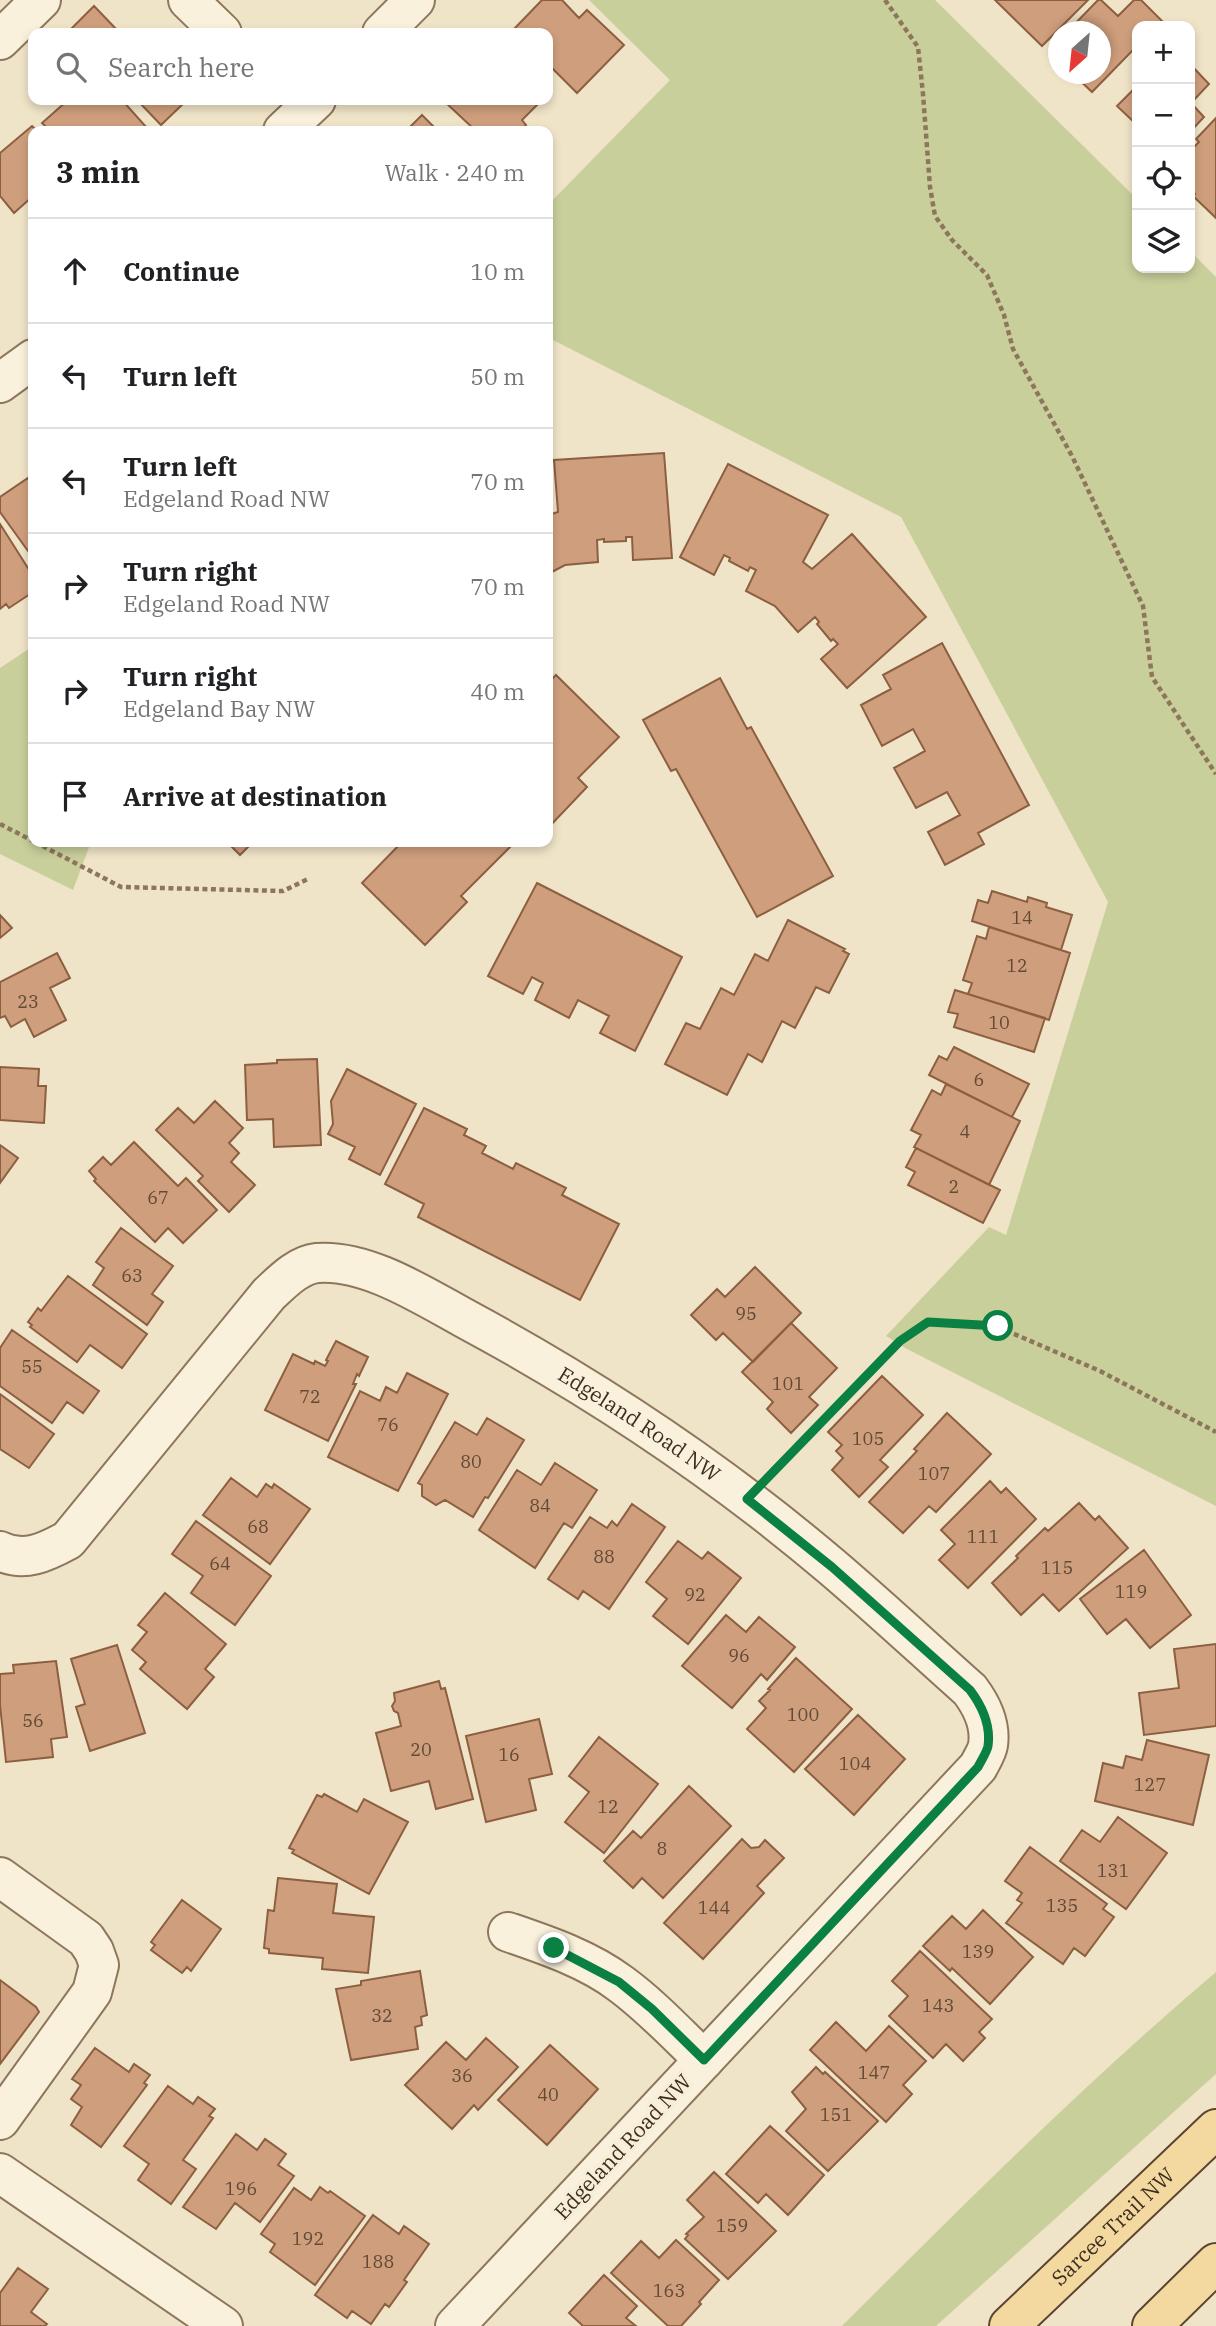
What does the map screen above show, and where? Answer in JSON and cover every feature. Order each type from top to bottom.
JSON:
[{"type":"main road","name":"Sarcee Trail NW","points":[[1009,2326],[1216,2129]]},
{"type":"main road","points":[[1152,2326],[1216,2263]]},
{"type":"street","points":[[0,40],[41,0]]},
{"type":"street","points":[[188,0],[217,28]]},
{"type":"street","points":[[387,28],[415,0]]},
{"type":"street","points":[[0,383],[28,363]]},
{"type":"street","name":"Edgeland Road NW","points":[[0,1551],[27,1557],[47,1552],[68,1540],[269,1294],[290,1275],[314,1263],[346,1264],[370,1271],[419,1293],[485,1329],[570,1378],[668,1442],[747,1499],[832,1567],[970,1690],[981,1704],[987,1722],[988,1746],[978,1767],[455,2326]]},
{"type":"street","points":[[0,1877],[86,1939],[99,1965],[92,1992],[0,2120]]},
{"type":"street","points":[[508,1932],[554,1948],[619,1982],[652,2009],[704,2060]]},
{"type":"street","points":[[0,2174],[223,2326]]},
{"type":"path","points":[[885,0],[918,47],[930,187],[936,216],[952,240],[987,275],[1004,315],[1013,349],[1072,456],[1143,606],[1152,677],[1216,774]]},
{"type":"path","points":[[0,824],[28,838]]},
{"type":"path","points":[[45,847],[121,887],[283,891],[308,879]]},
{"type":"path","points":[[747,1499],[900,1341],[928,1322],[998,1326],[1100,1371],[1216,1432]]},
{"type":"green space","points":[[589,0],[935,0],[1132,194],[1132,273],[1195,273],[1195,256],[1216,277],[1216,1506],[886,1336],[989,1227],[1006,1235],[1108,902],[901,517],[553,340],[553,200],[670,80]]},
{"type":"green space","points":[[28,649],[28,847],[89,847],[73,890],[0,854],[0,668]]},
{"type":"green space","points":[[1216,1972],[1216,2074],[936,2326],[842,2326],[1072,2101]]},
{"type":"building","points":[[542,0],[562,0],[579,18],[587,10],[624,45],[577,93],[553,69],[553,28],[515,28]]},
{"type":"building","points":[[995,0],[1088,0],[1067,21],[1048,21],[1048,40],[1042,46]]},
{"type":"building","points":[[1098,0],[1118,16],[1134,0],[1141,0],[1162,21],[1132,21],[1132,51],[1111,73],[1111,21],[1078,21]]},
{"type":"building","points":[[94,6],[115,28],[72,28]]},
{"type":"building","points":[[1195,69],[1209,84],[1195,99]]},
{"type":"building","points":[[1084,84],[1100,84],[1092,92]]},
{"type":"building","points":[[1132,91],[1132,120],[1117,106]]},
{"type":"building","points":[[62,105],[126,105],[145,126],[45,126],[42,123]]},
{"type":"building","points":[[142,105],[182,105],[161,125]]},
{"type":"building","points":[[448,105],[537,105],[522,120],[525,126],[471,126]]},
{"type":"building","points":[[1195,107],[1204,117],[1195,127]]},
{"type":"building","points":[[422,115],[433,126],[411,126]]},
{"type":"building","points":[[1216,118],[1216,218],[1195,198],[1195,146],[1199,142],[1196,139]]},
{"type":"building","points":[[28,129],[28,200],[14,213],[0,196],[0,153]]},
{"type":"building","points":[[664,453],[672,558],[633,560],[632,537],[626,537],[626,541],[604,542],[604,539],[597,540],[598,562],[565,565],[553,571],[553,514],[558,512],[554,460]]},
{"type":"building","points":[[728,464],[828,515],[803,562],[812,569],[852,534],[926,617],[847,688],[821,659],[838,644],[833,639],[831,641],[817,624],[819,622],[815,617],[798,632],[775,606],[746,591],[756,570],[750,567],[748,571],[729,561],[730,558],[724,555],[714,575],[680,557]]},
{"type":"building","points":[[28,478],[28,551],[0,512],[0,497]]},
{"type":"building","points":[[0,524],[28,568],[28,595],[9,608],[6,604],[0,609]]},
{"type":"building","points":[[942,643],[1029,805],[978,833],[984,844],[945,865],[928,832],[960,815],[947,792],[916,808],[894,768],[925,751],[913,729],[882,746],[861,705],[891,689],[883,675]]},
{"type":"building","points":[[556,675],[619,737],[578,778],[587,787],[553,823],[553,678]]},
{"type":"building","points":[[720,678],[747,729],[751,727],[833,876],[757,917],[676,769],[671,771],[643,720]]},
{"type":"building","points":[[232,847],[248,847],[240,855]]},
{"type":"building","points":[[397,847],[510,847],[461,896],[467,902],[425,945],[362,883]]},
{"type":"building","points":[[537,883],[682,957],[635,1051],[600,1033],[609,1016],[578,1000],[569,1018],[535,1000],[543,983],[532,977],[523,994],[488,976]]},
{"type":"building","points":[[992,891],[1027,902],[1028,897],[1047,903],[1046,907],[1072,915],[1061,950],[972,921],[978,900],[988,903]]},
{"type":"building","points":[[0,915],[12,928],[0,938]]},
{"type":"building","points":[[788,920],[845,949],[843,951],[849,954],[829,993],[816,987],[795,1028],[782,1021],[762,1062],[748,1054],[727,1095],[665,1064],[686,1023],[700,1029],[721,988],[734,995],[755,954],[768,961]]},
{"type":"building","points":[[989,927],[1070,953],[1049,1020],[968,994],[972,983],[963,980],[977,936],[986,939]]},
{"type":"building","points":[[57,953],[70,978],[50,988],[66,1020],[34,1037],[25,1019],[11,1027],[5,1016],[0,1018],[0,982]]},
{"type":"building","points":[[955,990],[1045,1018],[1034,1052],[954,1027],[958,1014],[948,1012]]},
{"type":"building","points":[[954,1047],[1029,1084],[1012,1117],[929,1075],[939,1056],[947,1060]]},
{"type":"building","points":[[317,1059],[321,1145],[274,1147],[273,1119],[247,1120],[245,1065],[277,1063],[277,1060]]},
{"type":"building","points":[[0,1067],[39,1069],[38,1086],[46,1086],[44,1123],[0,1120]]},
{"type":"building","points":[[347,1069],[416,1104],[380,1175],[349,1159],[355,1147],[328,1134],[333,1124],[331,1101]]},
{"type":"building","points":[[946,1084],[1020,1121],[989,1185],[914,1147],[921,1135],[911,1130],[932,1090],[941,1095]]},
{"type":"building","points":[[215,1101],[243,1128],[229,1143],[239,1153],[231,1162],[255,1185],[229,1212],[198,1181],[203,1176],[156,1130],[178,1108],[194,1123]]},
{"type":"building","points":[[424,1108],[467,1129],[464,1135],[486,1146],[482,1153],[513,1169],[516,1163],[566,1188],[562,1195],[619,1224],[580,1300],[418,1217],[424,1204],[385,1184]]},
{"type":"building","points":[[134,1142],[178,1186],[186,1178],[217,1210],[183,1243],[168,1228],[155,1242],[94,1181],[96,1179],[89,1171],[103,1157],[111,1165]]},
{"type":"building","points":[[0,1145],[18,1158],[0,1183]]},
{"type":"building","points":[[916,1148],[1000,1190],[983,1223],[908,1185],[915,1172],[906,1167]]},
{"type":"building","points":[[121,1228],[173,1266],[152,1294],[163,1302],[147,1325],[93,1285],[104,1268],[96,1262]]},
{"type":"building","points":[[755,1267],[801,1313],[753,1362],[723,1333],[716,1340],[691,1315],[717,1289],[725,1297]]},
{"type":"building","points":[[68,1276],[147,1334],[122,1368],[90,1345],[77,1362],[30,1327],[32,1325],[28,1322],[38,1308],[41,1311]]},
{"type":"building","points":[[791,1323],[837,1368],[809,1397],[818,1405],[791,1433],[767,1409],[773,1402],[742,1372]]},
{"type":"building","points":[[12,1330],[99,1391],[83,1413],[67,1402],[52,1423],[0,1386],[0,1348]]},
{"type":"building","points":[[336,1341],[368,1357],[359,1376],[357,1374],[353,1384],[356,1384],[328,1441],[265,1410],[293,1354],[325,1366]]},
{"type":"building","points":[[407,1373],[448,1394],[398,1491],[328,1457],[360,1391],[380,1401],[386,1387],[397,1393]]},
{"type":"building","points":[[882,1376],[923,1415],[880,1460],[888,1467],[859,1497],[832,1470],[843,1458],[836,1451],[842,1445],[828,1432]]},
{"type":"building","points":[[0,1394],[54,1434],[29,1468],[0,1449]]},
{"type":"building","points":[[947,1413],[991,1454],[936,1512],[929,1506],[903,1533],[869,1502],[917,1451],[914,1449]]},
{"type":"building","points":[[487,1418],[524,1440],[473,1517],[445,1500],[436,1505],[422,1496],[422,1485],[418,1483],[455,1422],[477,1435]]},
{"type":"building","points":[[555,1463],[597,1490],[572,1528],[564,1523],[535,1568],[479,1530],[517,1470],[541,1485]]},
{"type":"building","points":[[231,1478],[257,1497],[266,1484],[272,1488],[274,1484],[310,1509],[270,1564],[203,1515]]},
{"type":"building","points":[[990,1481],[1001,1493],[1006,1488],[1036,1519],[968,1588],[939,1560],[955,1544],[941,1530]]},
{"type":"building","points":[[1079,1503],[1095,1520],[1099,1516],[1128,1548],[1059,1611],[1043,1594],[1021,1615],[992,1583],[1045,1528],[1048,1531]]},
{"type":"building","points":[[632,1504],[665,1527],[609,1609],[583,1591],[578,1599],[548,1579],[590,1517],[607,1528],[612,1521],[617,1526]]},
{"type":"building","points":[[196,1521],[271,1576],[235,1625],[191,1593],[203,1576],[172,1554]]},
{"type":"building","points":[[678,1541],[702,1559],[708,1552],[741,1578],[688,1644],[653,1616],[667,1599],[646,1582]]},
{"type":"building","points":[[1144,1550],[1191,1615],[1150,1648],[1126,1619],[1107,1634],[1080,1599]]},
{"type":"building","points":[[165,1593],[226,1644],[205,1669],[214,1677],[187,1709],[140,1669],[146,1662],[132,1650],[147,1632],[138,1625]]},
{"type":"building","points":[[726,1615],[746,1632],[759,1617],[795,1647],[767,1680],[761,1674],[732,1708],[682,1666]]},
{"type":"building","points":[[1216,1644],[1216,1726],[1144,1735],[1139,1693],[1179,1688],[1174,1649]]},
{"type":"building","points":[[117,1645],[145,1733],[90,1751],[76,1707],[85,1704],[71,1659]]},
{"type":"building","points":[[796,1658],[852,1709],[794,1772],[747,1729],[766,1708],[759,1701]]},
{"type":"building","points":[[56,1661],[67,1737],[51,1739],[53,1757],[6,1762],[0,1705],[0,1674],[14,1673],[13,1665]]},
{"type":"building","points":[[439,1681],[441,1689],[445,1688],[473,1799],[436,1809],[429,1781],[391,1791],[376,1733],[401,1726],[398,1713],[392,1706],[395,1701],[394,1693]]},
{"type":"building","points":[[858,1715],[905,1759],[854,1815],[805,1769]]},
{"type":"building","points":[[539,1719],[552,1774],[529,1779],[536,1810],[486,1822],[466,1736]]},
{"type":"building","points":[[599,1737],[658,1784],[604,1853],[565,1822],[589,1792],[569,1776]]},
{"type":"building","points":[[1147,1740],[1209,1755],[1193,1825],[1095,1801],[1103,1763],[1123,1768],[1126,1756],[1142,1760]]},
{"type":"building","points":[[689,1786],[731,1826],[663,1898],[642,1878],[633,1888],[604,1861],[633,1831],[641,1838]]},
{"type":"building","points":[[324,1794],[357,1812],[364,1799],[408,1822],[369,1894],[292,1853],[294,1850],[289,1848],[317,1795],[322,1797]]},
{"type":"building","points":[[1118,1817],[1167,1853],[1126,1909],[1060,1861],[1082,1830],[1100,1842]]},
{"type":"building","points":[[742,1839],[751,1848],[759,1847],[765,1840],[784,1858],[757,1886],[764,1893],[703,1959],[664,1923]]},
{"type":"building","points":[[1030,1847],[1107,1904],[1103,1909],[1114,1917],[1085,1956],[1074,1948],[1063,1964],[1006,1923],[1022,1903],[1017,1900],[1022,1893],[1005,1881]]},
{"type":"building","points":[[278,1878],[337,1884],[333,1913],[374,1917],[368,1973],[322,1969],[323,1958],[269,1953],[269,1949],[264,1948],[268,1910],[274,1911]]},
{"type":"building","points":[[182,1900],[221,1929],[191,1971],[187,1967],[182,1973],[151,1950],[155,1945],[151,1942]]},
{"type":"building","points":[[983,1910],[1033,1957],[990,2004],[952,1968],[950,1971],[923,1946],[952,1916],[966,1929]]},
{"type":"building","points":[[920,1951],[992,2019],[979,2032],[985,2038],[963,2061],[946,2044],[933,2058],[889,2016],[908,1996],[892,1981]]},
{"type":"building","points":[[420,1971],[427,2015],[421,2017],[422,2025],[415,2027],[418,2049],[351,2060],[336,1989],[361,1985],[361,1981]]},
{"type":"building","points":[[0,1980],[39,2012],[0,2064]]},
{"type":"building","points":[[836,2022],[866,2051],[889,2026],[926,2061],[903,2085],[912,2094],[886,2122],[810,2050]]},
{"type":"building","points":[[486,2038],[518,2067],[478,2110],[474,2105],[452,2129],[405,2085],[446,2042],[466,2060]]},
{"type":"building","points":[[550,2045],[598,2089],[547,2145],[498,2100]]},
{"type":"building","points":[[95,2048],[129,2072],[134,2064],[150,2075],[144,2083],[147,2085],[101,2147],[71,2125],[82,2107],[71,2099],[81,2085],[72,2079]]},
{"type":"building","points":[[816,2067],[823,2074],[825,2072],[878,2121],[828,2171],[786,2131],[806,2109],[792,2092]]},
{"type":"building","points":[[168,2086],[193,2104],[198,2097],[215,2109],[209,2116],[213,2118],[183,2160],[196,2169],[171,2204],[138,2180],[149,2164],[124,2146]]},
{"type":"building","points":[[770,2126],[824,2175],[788,2215],[766,2194],[758,2203],[726,2174]]},
{"type":"building","points":[[236,2134],[257,2150],[265,2139],[286,2154],[278,2165],[294,2176],[260,2222],[235,2203],[216,2229],[183,2207]]},
{"type":"building","points":[[714,2172],[776,2231],[728,2279],[685,2239],[688,2235],[686,2234],[704,2217],[687,2200]]},
{"type":"building","points":[[320,2187],[365,2216],[315,2285],[270,2252],[275,2244],[261,2234],[294,2188],[311,2200]]},
{"type":"building","points":[[373,2215],[399,2234],[404,2226],[429,2244],[389,2307],[385,2304],[371,2324],[352,2311],[347,2318],[315,2295]]},
{"type":"building","points":[[676,2240],[719,2280],[681,2326],[668,2326],[611,2273],[641,2241],[659,2258]]},
{"type":"building","points":[[18,2268],[48,2289],[31,2312],[47,2324],[45,2326],[0,2326],[0,2293]]},
{"type":"building","points":[[604,2275],[637,2306],[626,2318],[636,2326],[583,2326],[569,2313]]},
{"type":"route","points":[[554,1948],[619,1982],[652,2009],[704,2060],[978,1767],[988,1746],[987,1722],[981,1704],[970,1690],[832,1567],[747,1499],[900,1341],[928,1322],[998,1326]]}]
